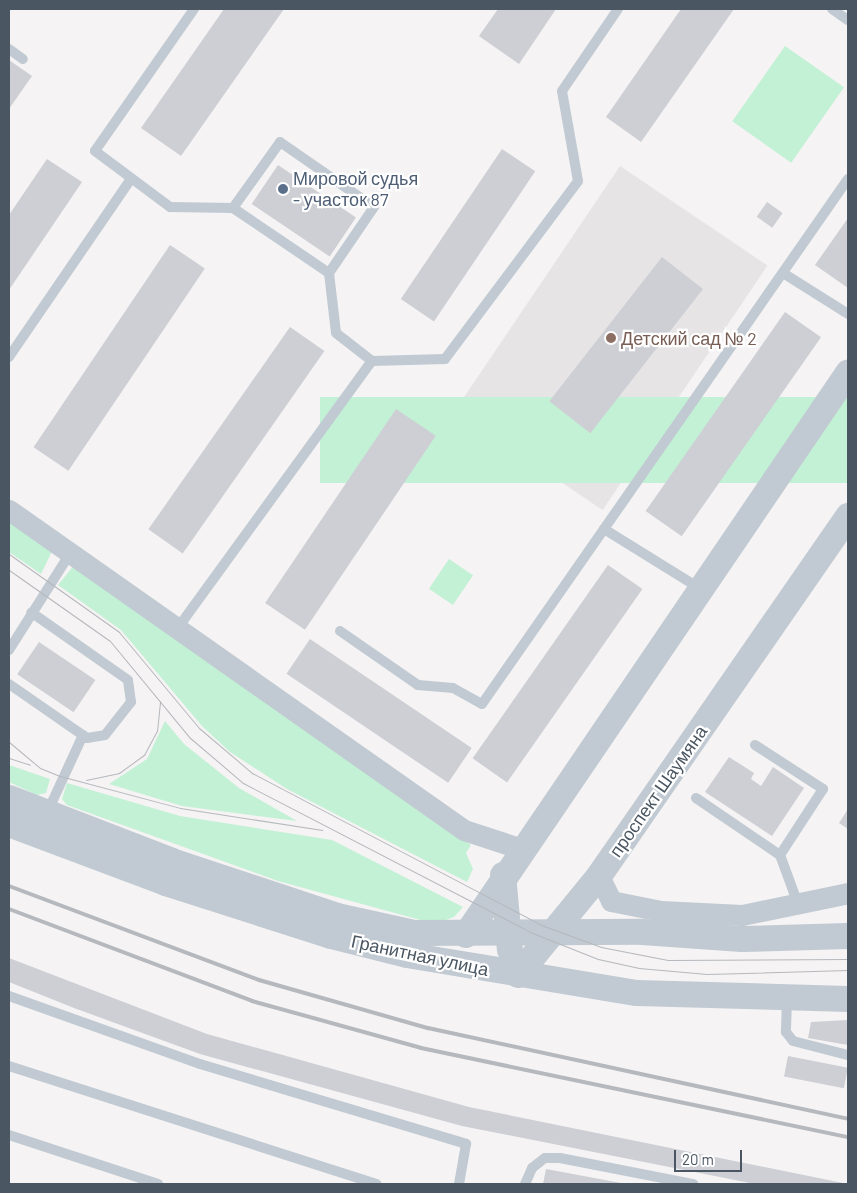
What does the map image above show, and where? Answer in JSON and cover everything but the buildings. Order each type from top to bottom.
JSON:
[{"type":"street","points":[[466,935],[503,875],[848,372]]},
{"type":"street","points":[[9,510],[464,830],[522,849]]},
{"type":"street","name":"проспект Шаумяна","points":[[518,975],[547,934],[599,876],[848,516]]},
{"type":"street","name":"Гранитная улица","points":[[9,798],[172,861],[337,916],[414,933],[506,935],[642,932],[742,927],[798,904],[848,893]]},
{"type":"street","name":"Гранитная улица","points":[[9,824],[166,883],[331,936],[518,975],[637,993],[787,1000],[848,999]]},
{"type":"street","points":[[503,875],[506,935],[518,975]]},
{"type":"street","name":"Гранитная улица","points":[[599,876],[610,901],[624,908],[742,927],[848,936]]},
{"type":"lane","points":[[194,9],[95,151],[130,180],[170,207],[233,208],[330,273]]},
{"type":"lane","points":[[233,208],[280,142],[374,207],[330,273],[336,333],[372,361],[445,359],[578,181],[562,91],[618,9]]},
{"type":"lane","points":[[832,9],[848,20]]},
{"type":"lane","points":[[9,49],[23,59]]},
{"type":"lane","points":[[340,631],[418,685],[452,688],[482,704],[848,179]]},
{"type":"lane","points":[[9,357],[130,180]]},
{"type":"lane","points":[[783,273],[848,314]]},
{"type":"lane","points":[[176,629],[372,361]]},
{"type":"lane","points":[[604,529],[699,588]]},
{"type":"lane","points":[[9,650],[31,612],[71,552]]},
{"type":"lane","points":[[9,684],[83,734],[105,735],[121,719],[131,702],[128,680],[31,612]]},
{"type":"lane","points":[[47,813],[83,734]]},
{"type":"lane","points":[[755,746],[823,789],[780,854]]},
{"type":"lane","points":[[696,798],[780,854],[798,904]]},
{"type":"lane","points":[[9,996],[200,1064],[466,1144],[459,1184]]},
{"type":"lane","points":[[787,1000],[785,1027],[793,1041],[848,1055]]},
{"type":"lane","points":[[9,1066],[377,1184]]},
{"type":"lane","points":[[9,1135],[158,1184]]},
{"type":"lane","points":[[525,1184],[532,1168],[545,1158],[560,1158],[693,1184]]},
{"type":"shaded area","name":"Детский сад № 2","points":[[620,166],[768,266],[603,510],[455,411]]},
{"type":"green space","points":[[785,46],[844,87],[791,163],[732,121]]},
{"type":"green space","points":[[320,397],[848,397],[848,483],[320,483]]},
{"type":"green space","points":[[9,519],[53,549],[41,574],[9,552]]},
{"type":"green space","points":[[449,559],[473,575],[453,605],[429,589]]},
{"type":"green space","points":[[75,564],[471,845],[466,853],[473,869],[467,882],[287,789],[230,752],[202,726],[121,630],[58,585]]},
{"type":"green space","points":[[165,721],[184,744],[239,788],[297,821],[182,806],[109,784],[147,759]]},
{"type":"green space","points":[[9,765],[50,779],[46,793],[37,795],[9,782]]},
{"type":"green space","points":[[67,783],[180,816],[332,840],[463,907],[454,917],[435,924],[278,881],[67,805],[62,799]]},
{"type":"tram line","points":[[9,554],[119,632],[199,728],[252,773],[544,926],[601,947],[668,960],[848,959]]},
{"type":"tram line","points":[[9,570],[110,641],[189,737],[243,783],[530,932],[598,959],[639,968],[707,974],[848,970]]},
{"type":"tram line","points":[[86,780],[119,773],[144,755],[157,731],[160,701]]},
{"type":"tram line","points":[[9,742],[40,768],[60,776],[180,808],[322,830]]},
{"type":"tram line","points":[[9,758],[30,765]]},
{"type":"railway","points":[[9,886],[259,980],[428,1028],[848,1119]]},
{"type":"railway","points":[[9,909],[252,1001],[421,1048],[848,1137]]},
{"type":"place","name":"Мировой судья - участок 87","points":[[283,189]]},
{"type":"place","name":"Детский сад № 2","points":[[611,338]]}]
